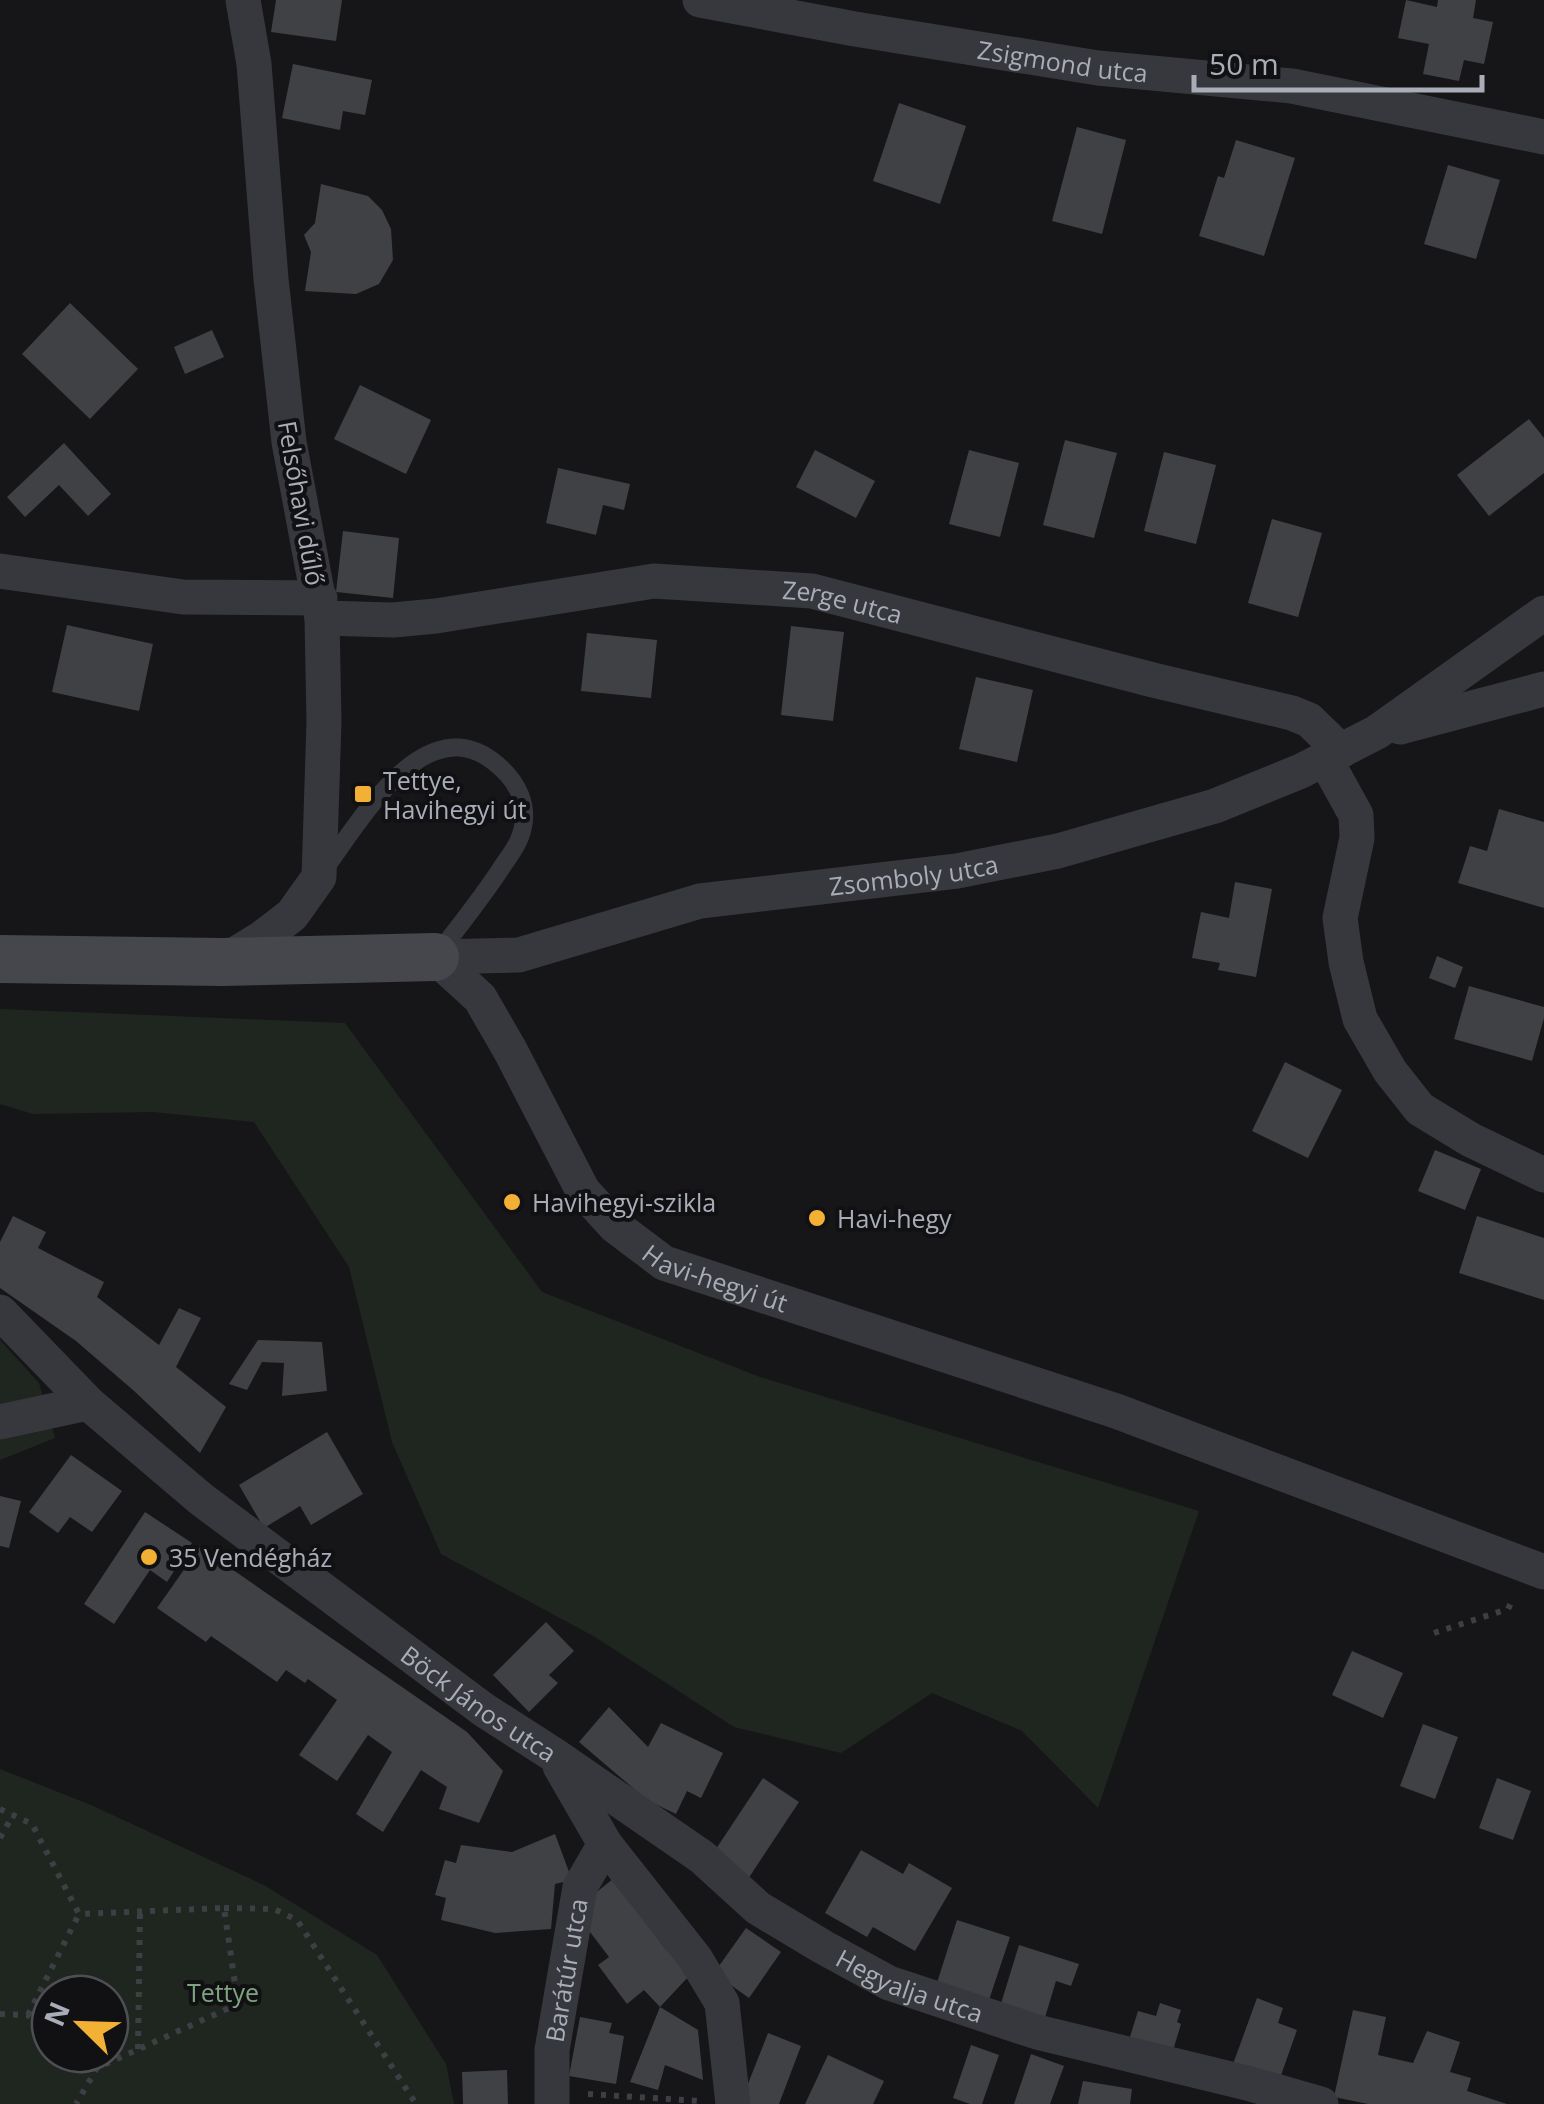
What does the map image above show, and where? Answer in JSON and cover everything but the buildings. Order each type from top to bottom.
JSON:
[{"type":"street","name":"Felsőhavi dűlő","points":[[243,0],[254,64],[289,442],[321,608],[324,722],[319,876]]},
{"type":"street","name":"Zsigmond utca","points":[[700,0],[855,30],[1098,68],[1292,86],[1544,137]]},
{"type":"street","name":"Zerge utca","points":[[0,571],[183,597],[321,608],[393,620],[654,581],[812,591],[1292,713],[1309,720],[1333,755]]},
{"type":"street","points":[[1378,732],[1544,613]]},
{"type":"street","points":[[1378,732],[1544,689]]},
{"type":"street","name":"Zsomboly utca","points":[[435,957],[520,954],[700,901],[957,872],[1058,851],[1214,806],[1301,772],[1378,732]]},
{"type":"street","points":[[1333,755],[1356,815],[1357,838],[1340,918],[1360,1019],[1390,1071],[1420,1110],[1544,1175]]},
{"type":"street","points":[[222,962],[292,914],[319,876]]},
{"type":"street","points":[[0,959],[222,962],[435,957]]},
{"type":"street","name":"Havi-hegyi út","points":[[435,957],[480,998],[582,1191],[615,1226],[664,1262],[1116,1411],[1536,1569]]},
{"type":"street","name":"Böck János utca","points":[[0,1312],[88,1403],[201,1499],[484,1710],[554,1755],[605,1844],[695,1958],[722,2003],[733,2103]]},
{"type":"street","points":[[0,1422],[88,1403]]},
{"type":"street","name":"Hegyalja utca","points":[[554,1755],[702,1857],[758,1908],[890,1983],[1037,2032],[1321,2104]]},
{"type":"street","name":"Barátúr utca","points":[[552,2098],[552,2050],[580,1887],[605,1844]]},
{"type":"lane","points":[[319,876],[396,775],[418,760],[443,748],[466,749],[493,760],[515,783],[526,812],[520,839],[477,904],[435,957]]},
{"type":"path","points":[[1434,1633],[1508,1609],[1536,1569]]},
{"type":"path","points":[[0,1809],[32,1824],[79,1914]]},
{"type":"path","points":[[0,1838],[13,1815]]},
{"type":"path","points":[[130,2054],[238,2004],[224,1908]]},
{"type":"path","points":[[79,1914],[274,1909],[297,1920],[416,2104]]},
{"type":"path","points":[[138,2050],[140,1912]]},
{"type":"path","points":[[0,2014],[28,2015],[79,1914]]},
{"type":"path","points":[[76,2104],[94,2074]]},
{"type":"path","points":[[552,2098],[733,2103]]},
{"type":"green space","points":[[0,1009],[345,1023],[542,1292],[760,1377],[1199,1511],[1098,1808],[1022,1731],[932,1693],[841,1753],[734,1727],[595,1637],[441,1554],[392,1442],[349,1267],[254,1122],[153,1112],[33,1114],[0,1104]]},
{"type":"green space","points":[[0,1340],[39,1383],[55,1438],[0,1460]]},
{"type":"green space","name":"Tettye","points":[[0,1769],[91,1805],[264,1885],[377,1955],[446,2064],[454,2104],[0,2104]]},
{"type":"place","name":"Tettye, Havihegyi út","points":[[363,794]]},
{"type":"place","name":"Havihegyi-szikla","points":[[512,1202]]},
{"type":"place","name":"Havi-hegy","points":[[817,1218]]},
{"type":"place","name":"35 Vendégház","points":[[149,1557]]}]
